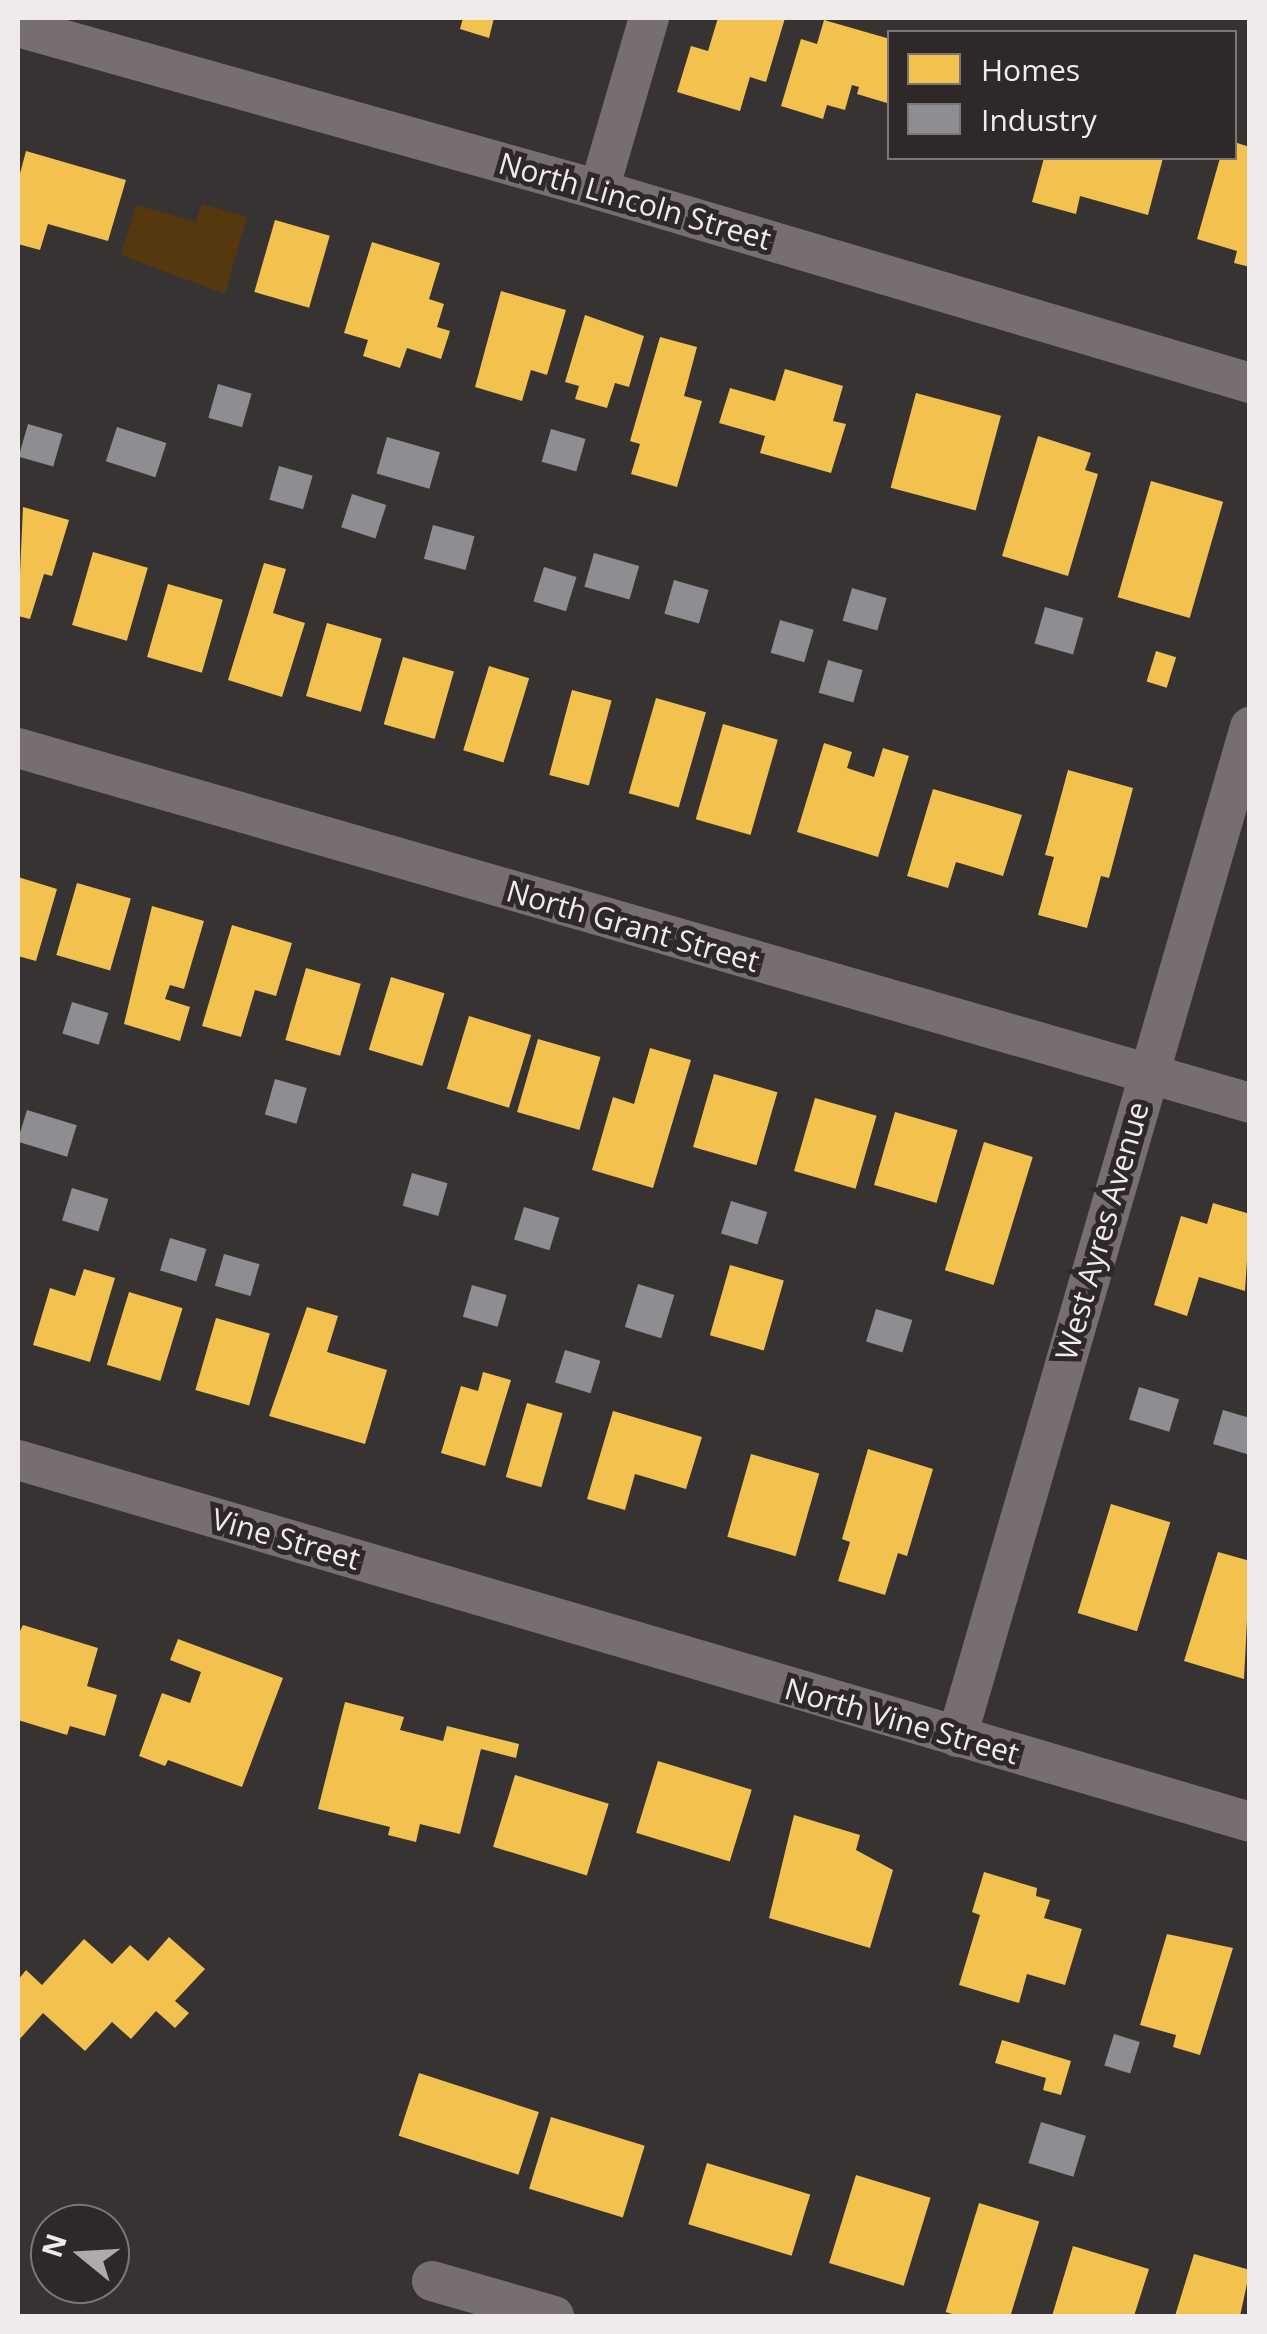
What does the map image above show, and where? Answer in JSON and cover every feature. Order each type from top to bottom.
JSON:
[{"type":"street","points":[[599,190],[649,18]]},
{"type":"street","name":"North Lincoln Street","points":[[18,27],[599,190],[1250,384]]},
{"type":"street","name":"West Ayres Avenue","points":[[957,1737],[1146,1073],[1250,726]]},
{"type":"street","name":"North Grant Street","points":[[18,748],[1250,1103]]},
{"type":"street","name":"Vine Street","points":[[18,1460],[554,1619]]},
{"type":"street","name":"North Vine Street","points":[[554,1619],[1250,1822]]},
{"type":"street","points":[[432,2281],[554,2316]]},
{"type":"shaded area","points":[[202,204],[247,217],[225,294],[121,255],[136,205],[196,222]]},
{"type":"building: Homes","points":[[463,18],[494,18],[489,38],[460,29]]},
{"type":"building: Homes","points":[[718,18],[785,18],[766,82],[750,77],[740,111],[677,92],[691,46],[708,51]]},
{"type":"building: Homes","points":[[824,20],[887,38],[887,103],[857,94],[859,87],[852,85],[845,110],[827,105],[823,119],[781,106],[801,39],[817,44]]},
{"type":"building: Homes","points":[[1237,143],[1250,147],[1250,267],[1234,263],[1237,251],[1197,239],[1219,160],[1237,160]]},
{"type":"building: Homes","points":[[26,151],[126,180],[108,241],[48,224],[40,250],[18,244],[18,181]]},
{"type":"building: Homes","points":[[1043,160],[1162,160],[1148,215],[1080,196],[1076,214],[1032,202]]},
{"type":"building: Homes","points":[[275,220],[330,236],[309,308],[254,292]]},
{"type":"building: Homes","points":[[372,242],[440,263],[429,299],[444,304],[437,327],[450,331],[441,359],[407,348],[400,368],[363,356],[368,340],[344,333]]},
{"type":"building: Homes","points":[[501,291],[566,310],[547,375],[531,370],[522,401],[475,387]]},
{"type":"building: Homes","points":[[585,315],[644,336],[629,387],[615,383],[607,408],[575,399],[579,386],[565,382]]},
{"type":"building: Homes","points":[[660,337],[697,347],[684,396],[702,401],[677,487],[631,474],[640,444],[630,441]]},
{"type":"building: Homes","points":[[785,369],[843,386],[833,421],[846,424],[831,473],[760,453],[765,436],[719,423],[730,388],[775,401]]},
{"type":"building: Homes","points":[[916,393],[1001,416],[976,510],[891,488]]},
{"type":"building: Homes","points":[[1038,436],[1091,453],[1085,470],[1098,474],[1068,576],[1002,556]]},
{"type":"building: Homes","points":[[1151,481],[1223,502],[1190,618],[1118,597]]},
{"type":"building: Homes","points":[[23,507],[69,520],[52,576],[44,574],[30,619],[18,616]]},
{"type":"building: Homes","points":[[93,552],[148,568],[127,641],[72,625]]},
{"type":"building: Homes","points":[[264,563],[286,569],[273,613],[305,623],[282,697],[228,680]]},
{"type":"building: Homes","points":[[168,584],[223,600],[202,673],[147,657]]},
{"type":"building: Homes","points":[[327,623],[382,639],[361,712],[306,696]]},
{"type":"building: Homes","points":[[1156,651],[1176,657],[1167,688],[1147,682]]},
{"type":"building: Homes","points":[[403,657],[454,672],[435,739],[384,724]]},
{"type":"building: Homes","points":[[489,666],[529,678],[503,762],[463,750]]},
{"type":"building: Homes","points":[[572,690],[612,701],[589,786],[549,775]]},
{"type":"building: Homes","points":[[656,698],[706,712],[679,807],[629,793]]},
{"type":"building: Homes","points":[[723,724],[778,740],[751,835],[696,819]]},
{"type":"building: Homes","points":[[824,743],[852,752],[847,768],[874,777],[883,748],[909,756],[878,857],[797,832]]},
{"type":"building: Homes","points":[[1068,770],[1133,788],[1109,878],[1101,876],[1087,928],[1038,915],[1054,857],[1045,855]]},
{"type":"building: Homes","points":[[933,789],[1022,815],[1003,876],[956,862],[948,888],[907,876]]},
{"type":"building: Homes","points":[[18,877],[57,889],[36,961],[18,956]]},
{"type":"building: Homes","points":[[77,883],[131,898],[110,971],[56,955]]},
{"type":"building: Homes","points":[[152,906],[204,921],[184,989],[170,985],[165,999],[190,1007],[180,1041],[124,1024]]},
{"type":"building: Homes","points":[[232,925],[292,943],[276,996],[255,990],[241,1037],[202,1026]]},
{"type":"building: Homes","points":[[306,968],[361,984],[340,1056],[285,1040]]},
{"type":"building: Homes","points":[[391,977],[445,993],[422,1066],[369,1050]]},
{"type":"building: Homes","points":[[469,1016],[531,1035],[509,1108],[447,1089]]},
{"type":"building: Homes","points":[[538,1039],[600,1057],[580,1130],[517,1112]]},
{"type":"building: Homes","points":[[650,1048],[691,1060],[653,1188],[592,1170],[613,1097],[634,1104]]},
{"type":"building: Homes","points":[[714,1074],[777,1092],[756,1165],[693,1147]]},
{"type":"building: Homes","points":[[815,1098],[877,1116],[856,1189],[794,1171]]},
{"type":"building: Homes","points":[[895,1112],[957,1130],[937,1203],[874,1185]]},
{"type":"building: Homes","points":[[984,1142],[1033,1157],[994,1285],[945,1270]]},
{"type":"building: Homes","points":[[1213,1203],[1250,1214],[1245,1291],[1199,1277],[1187,1316],[1154,1305],[1181,1216],[1207,1224]]},
{"type":"building: Homes","points":[[730,1265],[784,1280],[764,1351],[710,1335]]},
{"type":"building: Homes","points":[[84,1269],[115,1278],[90,1362],[33,1345],[50,1288],[75,1296]]},
{"type":"building: Homes","points":[[129,1292],[183,1308],[160,1381],[107,1365]]},
{"type":"building: Homes","points":[[307,1307],[338,1316],[327,1352],[387,1370],[365,1444],[269,1416]]},
{"type":"building: Homes","points":[[216,1318],[270,1333],[249,1406],[195,1390]]},
{"type":"building: Homes","points":[[483,1372],[511,1380],[485,1466],[441,1453],[461,1386],[478,1391]]},
{"type":"building: Homes","points":[[527,1403],[563,1413],[541,1487],[506,1477]]},
{"type":"building: Homes","points":[[613,1411],[702,1437],[686,1489],[635,1474],[625,1510],[587,1499]]},
{"type":"building: Homes","points":[[868,1449],[933,1469],[907,1556],[898,1553],[885,1595],[838,1581],[850,1542],[842,1539]]},
{"type":"building: Homes","points":[[751,1454],[819,1474],[796,1556],[727,1537]]},
{"type":"building: Homes","points":[[1111,1504],[1170,1522],[1137,1631],[1078,1613]]},
{"type":"building: Homes","points":[[1218,1552],[1250,1561],[1244,1679],[1184,1661]]},
{"type":"building: Homes","points":[[23,1625],[98,1648],[87,1686],[117,1695],[105,1736],[70,1726],[67,1735],[18,1720],[18,1635]]},
{"type":"building: Homes","points":[[178,1639],[283,1678],[242,1787],[168,1760],[165,1766],[139,1756],[162,1693],[190,1703],[201,1672],[170,1660]]},
{"type":"building: Homes","points":[[345,1702],[404,1717],[400,1730],[443,1741],[447,1726],[519,1744],[516,1758],[481,1749],[460,1834],[420,1824],[416,1842],[388,1835],[390,1827],[318,1809]]},
{"type":"building: Homes","points":[[658,1761],[752,1790],[730,1861],[636,1833]]},
{"type":"building: Homes","points":[[515,1775],[609,1804],[587,1875],[493,1847]]},
{"type":"building: Homes","points":[[794,1815],[860,1835],[856,1850],[893,1870],[870,1948],[769,1918]]},
{"type":"building: Homes","points":[[984,1872],[1037,1888],[1036,1896],[1050,1900],[1044,1918],[1082,1929],[1065,1985],[1027,1974],[1019,2003],[959,1985],[980,1915],[972,1912]]},
{"type":"building: Homes","points":[[1167,1934],[1233,1948],[1200,2055],[1173,2047],[1176,2035],[1140,2025]]},
{"type":"building: Homes","points":[[169,1937],[205,1969],[175,2001],[189,2013],[175,2028],[156,2011],[131,2039],[112,2022],[85,2051],[43,2013],[18,2041],[18,1980],[26,1970],[42,1985],[84,1939],[112,1964],[130,1945],[148,1961]]},
{"type":"building: Homes","points":[[1002,2040],[1071,2061],[1061,2095],[1043,2090],[1046,2078],[995,2063]]},
{"type":"building: Homes","points":[[419,2073],[539,2112],[518,2175],[399,2136]]},
{"type":"building: Homes","points":[[551,2117],[645,2146],[623,2217],[529,2189]]},
{"type":"building: Homes","points":[[707,2163],[810,2195],[792,2256],[688,2224]]},
{"type":"building: Homes","points":[[856,2175],[931,2198],[904,2286],[829,2263]]},
{"type":"building: Homes","points":[[979,2203],[1039,2221],[1010,2316],[959,2316],[946,2312]]},
{"type":"building: Homes","points":[[1073,2246],[1149,2269],[1134,2316],[1052,2316]]},
{"type":"building: Homes","points":[[1194,2254],[1250,2270],[1240,2316],[1175,2316]]},
{"type":"building: Industry","points":[[218,384],[252,394],[242,427],[208,418]]},
{"type":"building: Industry","points":[[28,424],[63,434],[53,467],[19,457]]},
{"type":"building: Industry","points":[[117,427],[166,443],[155,477],[106,461]]},
{"type":"building: Industry","points":[[551,429],[586,439],[576,472],[542,462]]},
{"type":"building: Industry","points":[[387,437],[440,452],[429,489],[377,474]]},
{"type":"building: Industry","points":[[279,466],[313,476],[303,509],[269,500]]},
{"type":"building: Industry","points":[[352,494],[386,505],[375,538],[341,527]]},
{"type":"building: Industry","points":[[433,525],[475,536],[465,570],[424,559]]},
{"type":"building: Industry","points":[[594,553],[639,566],[630,600],[584,587]]},
{"type":"building: Industry","points":[[544,567],[577,577],[566,611],[533,601]]},
{"type":"building: Industry","points":[[674,580],[709,590],[699,624],[664,614]]},
{"type":"building: Industry","points":[[852,588],[887,598],[877,631],[843,621]]},
{"type":"building: Industry","points":[[1045,607],[1083,618],[1073,655],[1035,644]]},
{"type":"building: Industry","points":[[780,620],[814,630],[804,662],[771,653]]},
{"type":"building: Industry","points":[[828,660],[863,670],[853,703],[819,693]]},
{"type":"building: Industry","points":[[72,1002],[108,1013],[99,1045],[62,1034]]},
{"type":"building: Industry","points":[[275,1079],[307,1088],[297,1124],[265,1115]]},
{"type":"building: Industry","points":[[27,1110],[77,1125],[67,1157],[18,1142]]},
{"type":"building: Industry","points":[[412,1173],[448,1183],[438,1216],[403,1206]]},
{"type":"building: Industry","points":[[72,1188],[108,1199],[98,1232],[62,1221]]},
{"type":"building: Industry","points":[[731,1201],[767,1212],[757,1245],[721,1234]]},
{"type":"building: Industry","points":[[524,1207],[559,1218],[549,1250],[514,1240]]},
{"type":"building: Industry","points":[[170,1238],[206,1249],[196,1282],[160,1271]]},
{"type":"building: Industry","points":[[224,1254],[260,1264],[250,1296],[215,1286]]},
{"type":"building: Industry","points":[[638,1284],[674,1295],[661,1338],[625,1327]]},
{"type":"building: Industry","points":[[472,1285],[507,1295],[498,1327],[463,1317]]},
{"type":"building: Industry","points":[[876,1309],[912,1320],[902,1353],[866,1342]]},
{"type":"building: Industry","points":[[565,1350],[600,1361],[590,1393],[555,1383]]},
{"type":"building: Industry","points":[[1139,1387],[1179,1399],[1169,1432],[1129,1420]]},
{"type":"building: Industry","points":[[1223,1410],[1250,1418],[1250,1455],[1213,1444]]},
{"type":"building: Industry","points":[[1114,2034],[1140,2042],[1130,2073],[1104,2066]]},
{"type":"building: Industry","points":[[1041,2122],[1086,2136],[1073,2177],[1028,2163]]}]
